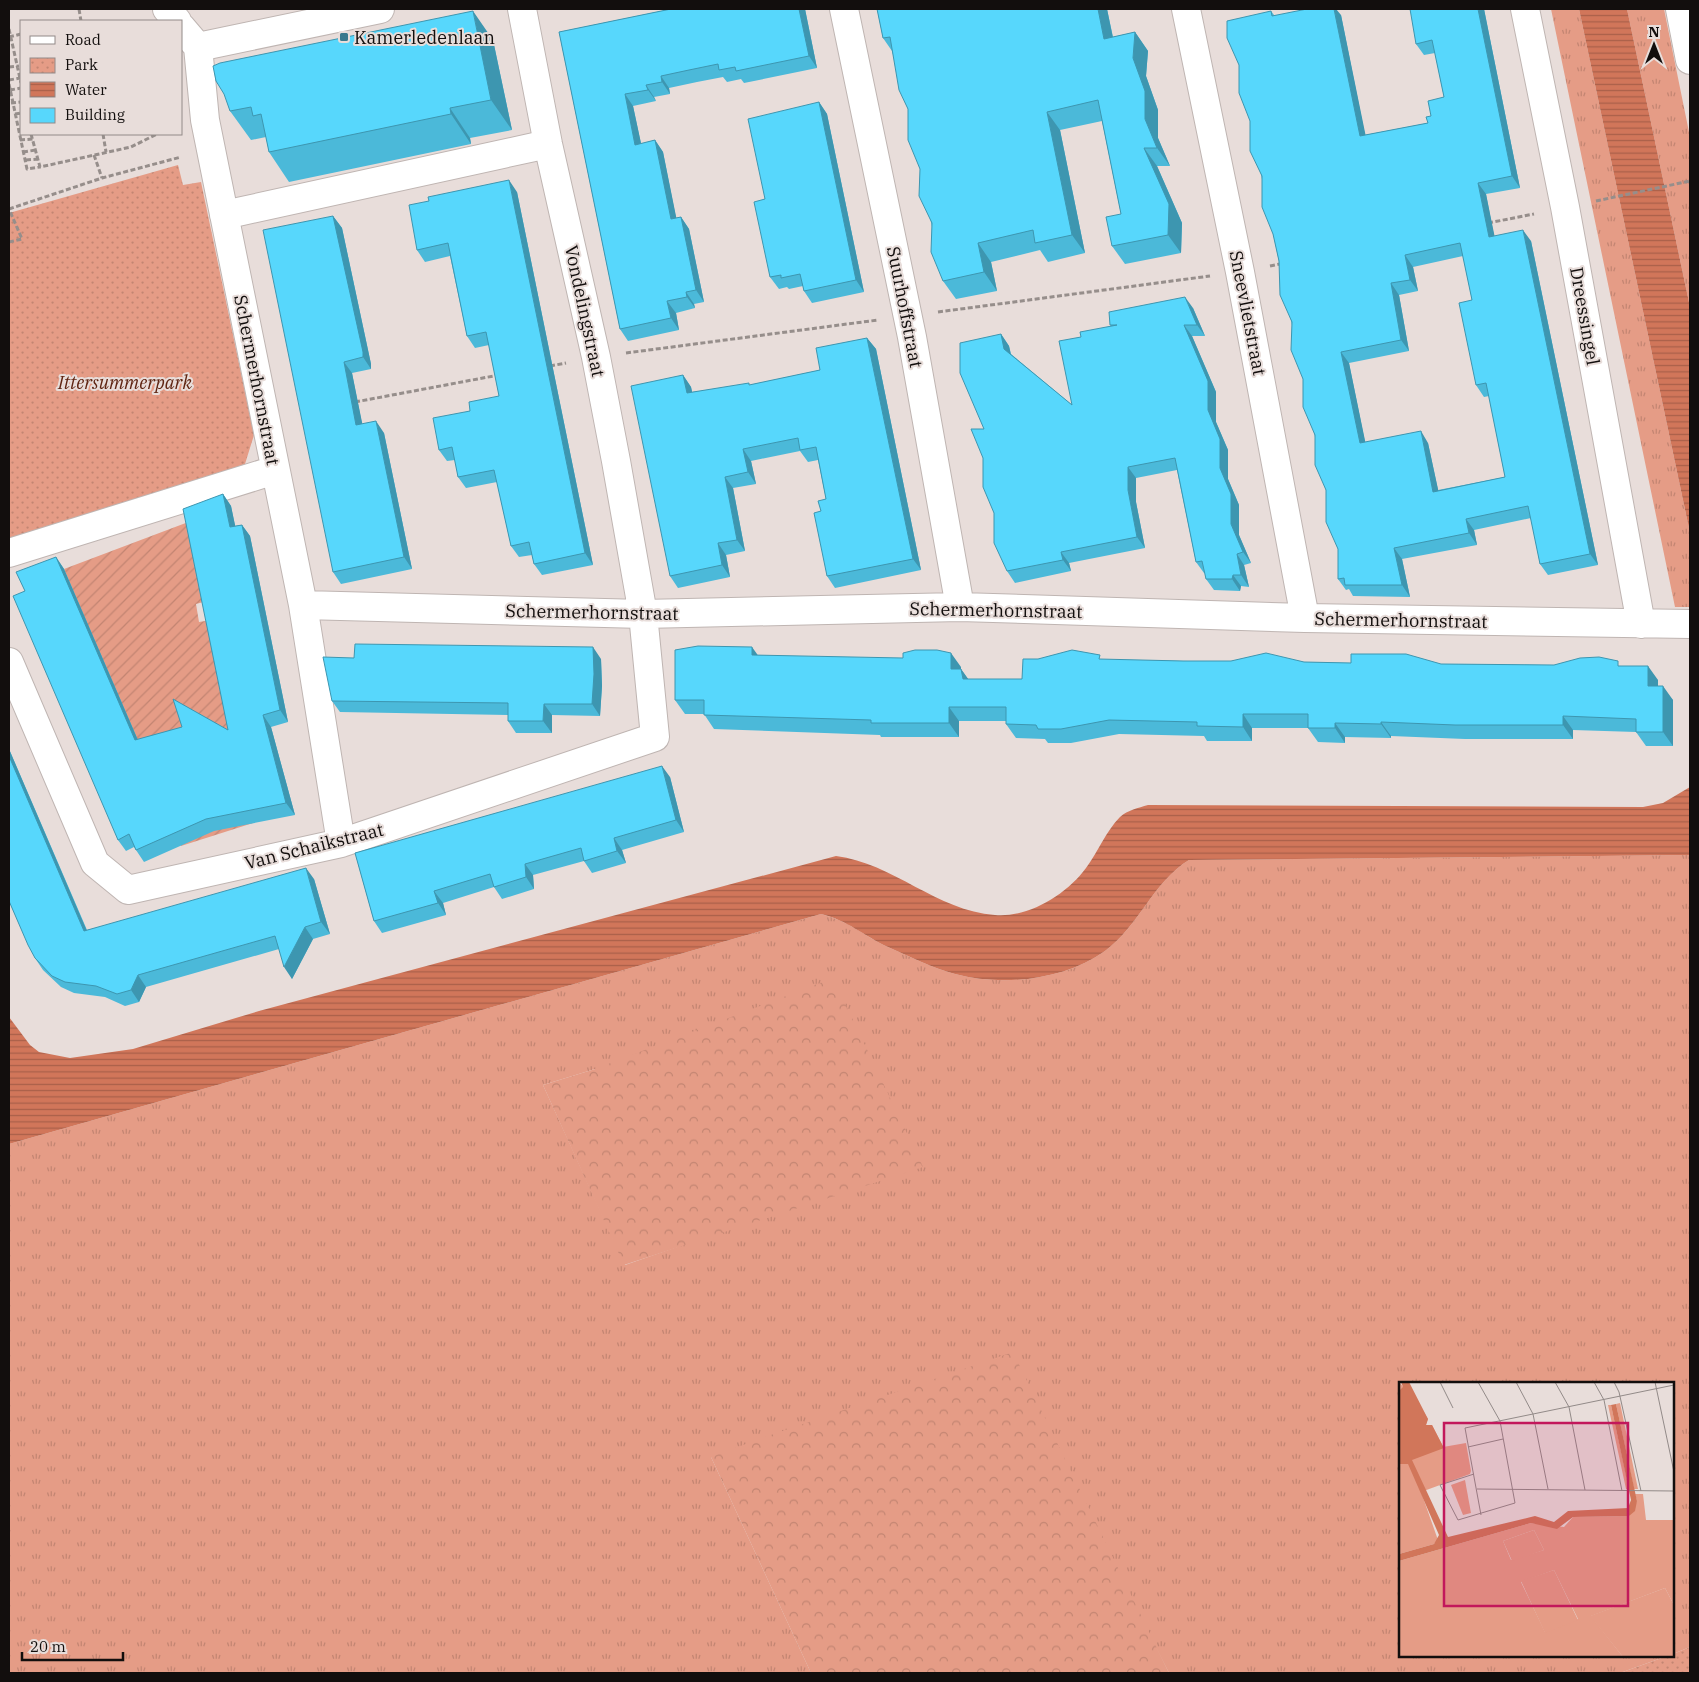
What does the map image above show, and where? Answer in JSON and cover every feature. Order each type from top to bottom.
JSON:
[{"type":"street","points":[[167,9],[176,20]]},
{"type":"street","points":[[190,37],[380,9]]},
{"type":"street","name":"Vondelingstraat","points":[[522,9],[548,144],[596,357],[643,614]]},
{"type":"street","name":"Suurhoffstraat","points":[[844,9],[912,337],[960,607]]},
{"type":"street","name":"Sneevlietstraat","points":[[1186,9],[1240,272],[1306,618]]},
{"type":"street","name":"Dreessingel","points":[[1525,9],[1565,208],[1641,624]]},
{"type":"street","points":[[1680,9],[1690,60]]},
{"type":"street","name":"Schermerhornstraat","points":[[190,37],[210,149],[302,605],[341,843]]},
{"type":"street","points":[[224,215],[548,144]]},
{"type":"street","points":[[9,553],[275,470]]},
{"type":"street","name":"Schermerhornstraat","points":[[302,605],[643,614],[960,607],[1306,618],[1690,624]]},
{"type":"street","name":"Van Schaikstraat","points":[[9,662],[96,863],[128,890],[341,843],[655,737],[643,614]]},
{"type":"path","points":[[9,29],[11,43],[19,66],[20,78],[9,80]]},
{"type":"path","points":[[9,54],[14,54]]},
{"type":"path","points":[[9,67],[19,66]]},
{"type":"path","points":[[9,84],[11,102],[19,127],[27,169],[131,146],[155,135]]},
{"type":"path","points":[[11,102],[20,102]]},
{"type":"path","points":[[15,114],[20,113]]},
{"type":"path","points":[[31,135],[40,167]]},
{"type":"path","points":[[102,135],[106,152]]},
{"type":"path","points":[[20,140],[33,139]]},
{"type":"path","points":[[9,242],[22,239],[9,208],[102,178],[210,149]]},
{"type":"path","points":[[24,152],[36,150]]},
{"type":"path","points":[[94,155],[102,178]]},
{"type":"path","points":[[26,160],[39,159]]},
{"type":"path","points":[[1596,201],[1690,181]]},
{"type":"green space","points":[[1551,9],[1579,9],[1690,533],[1690,607],[1675,607]]},
{"type":"green space","points":[[1627,9],[1664,9],[1690,137],[1690,307]]},
{"type":"green space","name":"Ittersummerpark","points":[[178,165],[183,185],[201,182],[254,435],[245,464],[9,545],[9,213]]},
{"type":"green space","points":[[191,521],[207,601],[196,604],[199,622],[211,620],[253,823],[181,846],[64,569]]},
{"type":"green space","points":[[1690,855],[1690,1647],[1674,1654],[1674,1382],[1399,1382],[1399,1657],[1664,1657],[1620,1673],[1169,1673],[1147,1630],[711,1457],[811,1673],[9,1673],[9,1144],[821,914],[840,921],[905,955],[955,974],[993,980],[1013,980],[1052,974],[1071,969],[1089,961],[1117,941],[1165,880],[1189,860]],"holes":[[[595,1069],[677,1247],[625,1265],[543,1085]]]},
{"type":"green space","points":[[833,978],[923,1167],[624,1265],[543,1085],[595,1069]]},
{"type":"green space","points":[[1013,1352],[1169,1673],[811,1673],[711,1457]]},
{"type":"green space","points":[[1690,1647],[1690,1673],[1620,1673],[1664,1657],[1674,1657],[1674,1654]]},
{"type":"water","points":[[1579,9],[1627,9],[1690,307],[1690,533]]},
{"type":"water","points":[[1690,787],[1690,855],[1189,860],[1165,880],[1117,941],[1105,951],[1071,969],[1033,978],[1013,980],[974,978],[938,969],[879,943],[839,920],[821,914],[9,1144],[9,1017],[30,1045],[39,1052],[70,1058],[133,1049],[259,1011],[836,856],[857,860],[877,868],[934,896],[974,912],[995,915],[1021,913],[1046,902],[1069,887],[1086,868],[1110,829],[1120,817],[1130,811],[1148,805],[1643,807],[1663,803]]},
{"type":"building","points":[[671,9],[799,9],[809,56],[736,71],[735,67],[719,70],[718,64],[661,76],[662,82],[646,85],[648,90],[625,94],[635,145],[655,140],[671,219],[681,217],[696,290],[686,292],[687,297],[667,301],[671,318],[620,329],[559,32]]},
{"type":"building","points":[[877,9],[1098,9],[1104,39],[1135,32],[1133,58],[1145,91],[1145,119],[1157,148],[1144,148],[1169,204],[1168,235],[1112,246],[1106,217],[1121,214],[1098,100],[1047,112],[1072,235],[1035,243],[1033,230],[978,243],[984,272],[943,281],[931,252],[932,223],[919,196],[920,169],[908,140],[908,109],[899,90],[890,37],[883,38]]},
{"type":"building","points":[[1307,9],[1334,9],[1360,136],[1428,123],[1426,117],[1431,116],[1428,101],[1444,97],[1432,40],[1416,44],[1410,9],[1478,9],[1512,176],[1478,183],[1489,237],[1523,230],[1590,554],[1540,564],[1528,506],[1466,519],[1469,533],[1394,548],[1402,585],[1345,585],[1344,578],[1338,579],[1338,549],[1326,522],[1326,490],[1315,465],[1315,435],[1303,407],[1303,379],[1291,350],[1292,322],[1280,295],[1279,261],[1273,234],[1262,207],[1262,176],[1250,151],[1250,121],[1239,93],[1239,65],[1227,38],[1227,21],[1271,11],[1272,16]],"holes":[[[1460,243],[1472,300],[1459,303],[1476,385],[1486,383],[1505,477],[1433,492],[1421,431],[1360,443],[1341,352],[1401,340],[1391,283],[1410,280],[1405,255]]]},
{"type":"building","points":[[473,11],[491,100],[450,108],[451,114],[269,152],[261,114],[253,116],[251,107],[230,111],[224,94],[216,81],[213,66],[220,63]]},
{"type":"building","points":[[819,102],[856,280],[804,291],[800,274],[781,278],[781,275],[770,277],[754,202],[765,199],[748,119]]},
{"type":"building","points":[[509,180],[585,553],[534,564],[529,542],[511,546],[494,470],[458,477],[452,447],[439,450],[433,418],[470,411],[469,402],[499,396],[486,332],[467,336],[448,243],[417,250],[409,205],[429,201],[428,197]]},
{"type":"building","points":[[333,216],[363,352],[363,357],[344,362],[356,425],[376,421],[404,557],[333,572],[263,230]]},
{"type":"building","points":[[1185,297],[1197,325],[1184,325],[1208,381],[1208,410],[1220,439],[1220,468],[1231,494],[1231,524],[1243,552],[1237,554],[1241,575],[1233,575],[1232,579],[1206,579],[1202,561],[1196,562],[1175,458],[1128,467],[1128,490],[1137,537],[1061,552],[1063,560],[1007,571],[994,543],[994,513],[983,487],[983,458],[971,429],[984,429],[960,373],[960,343],[1001,334],[1004,349],[1072,405],[1059,341],[1081,337],[1080,332],[1117,325],[1110,325],[1109,312]]},
{"type":"building","points":[[867,338],[913,559],[827,576],[814,513],[821,511],[818,501],[826,499],[816,447],[800,450],[798,438],[743,449],[748,472],[725,477],[737,540],[718,543],[722,565],[670,576],[631,386],[683,375],[687,393],[749,383],[749,385],[820,370],[816,348]]},
{"type":"building","points":[[223,494],[230,527],[242,525],[280,710],[263,715],[286,803],[206,819],[136,850],[129,834],[118,840],[13,596],[25,591],[16,572],[56,557],[135,740],[182,727],[173,699],[228,730],[183,509]]},
{"type":"building","points":[[355,644],[593,647],[592,704],[544,704],[543,721],[508,721],[508,703],[332,701],[323,657],[354,658]]},
{"type":"building","points":[[698,646],[752,647],[752,655],[903,658],[903,653],[915,650],[937,650],[951,653],[951,669],[961,669],[963,679],[1022,679],[1023,659],[1038,659],[1072,650],[1100,655],[1099,659],[1183,661],[1231,661],[1266,653],[1304,662],[1351,663],[1351,654],[1406,654],[1441,664],[1554,665],[1580,658],[1599,657],[1618,661],[1618,666],[1648,666],[1648,686],[1663,686],[1663,732],[1636,732],[1636,719],[1563,716],[1563,725],[1455,725],[1381,722],[1381,724],[1335,723],[1335,728],[1308,728],[1308,714],[1243,714],[1243,727],[1197,726],[1197,722],[1109,720],[1061,729],[1038,729],[1036,725],[1006,724],[1006,707],[949,707],[949,723],[871,723],[871,720],[704,715],[704,700],[675,700],[675,650]]},
{"type":"building","points":[[9,756],[84,931],[306,868],[321,922],[305,927],[284,967],[275,936],[138,975],[131,990],[117,994],[96,986],[65,982],[52,976],[35,958],[9,901]]},
{"type":"building","points":[[662,766],[676,820],[614,838],[617,851],[584,861],[581,848],[525,864],[526,877],[494,887],[490,874],[434,891],[438,903],[374,921],[355,853]]},
{"type":"place","name":"Kamerledenlaan","points":[[344,37]]}]
